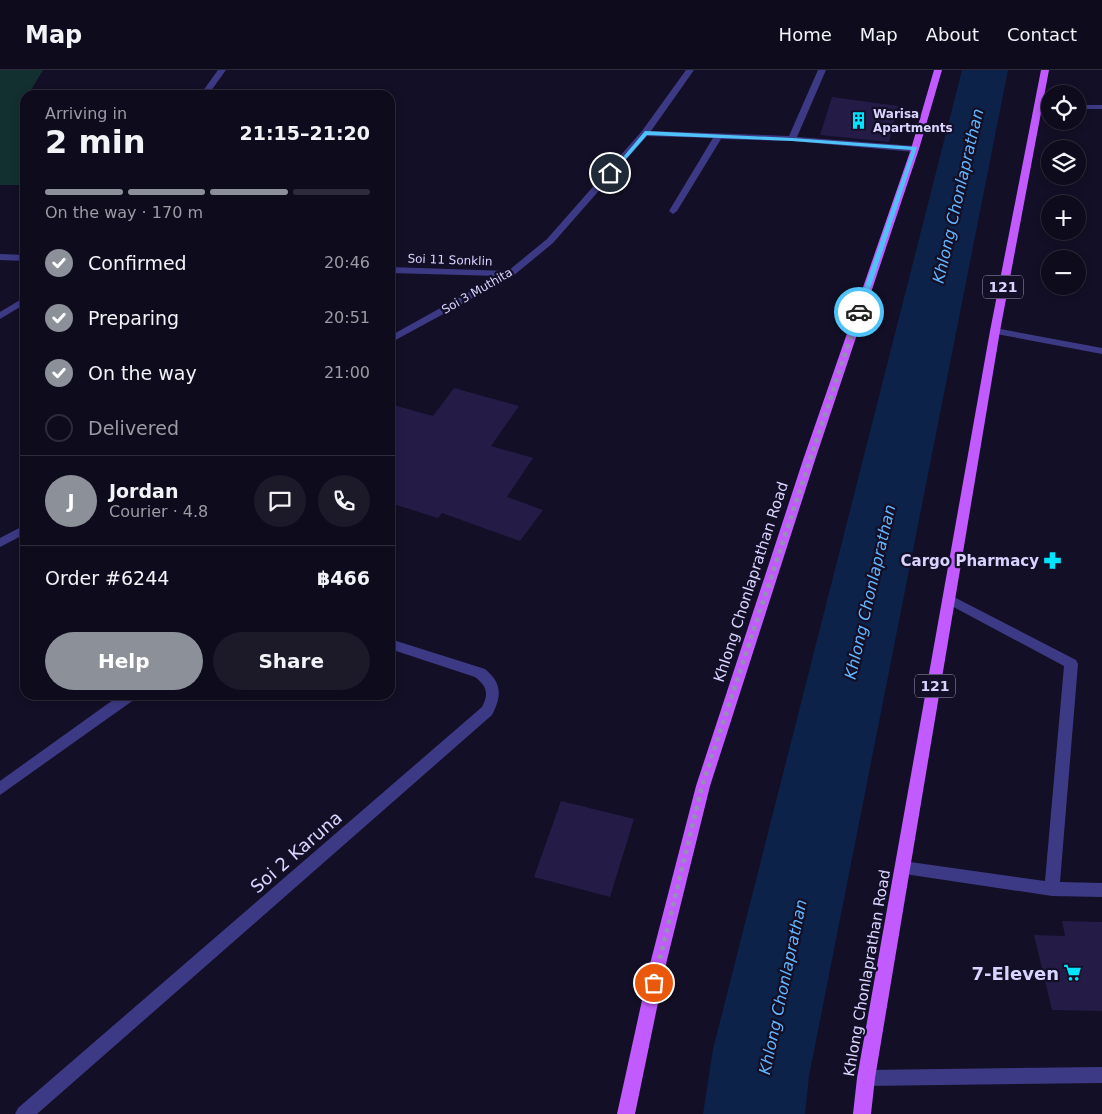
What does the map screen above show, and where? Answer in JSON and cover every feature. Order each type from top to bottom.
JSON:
[{"type":"main road","name":"Khlong Chonlaprathan Road","points":[[626,1114],[658,964],[702,786],[809,460],[915,149],[938,70]]},
{"type":"main road","name":"Khlong Chonlaprathan Road","points":[[862,1114],[866,1078],[995,331],[1045,70]]},
{"type":"street","points":[[208,90],[222,70]]},
{"type":"street","name":"Soi 3 Muthita","points":[[395,337],[510,274],[550,241],[645,133],[690,70]]},
{"type":"street","points":[[792,139],[822,70]]},
{"type":"street","points":[[1086,107],[1102,107]]},
{"type":"street","points":[[645,133],[792,139],[915,149]]},
{"type":"street","points":[[673,210],[718,136]]},
{"type":"street","points":[[0,257],[20,258]]},
{"type":"street","name":"Soi 11 Sonklin","points":[[395,270],[510,274]]},
{"type":"street","points":[[0,316],[20,303]]},
{"type":"street","points":[[995,331],[1102,351]]},
{"type":"street","points":[[0,544],[20,533]]},
{"type":"street","points":[[950,600],[1071,664],[1052,890]]},
{"type":"street","name":"Soi 2 Karuna","points":[[24,1114],[488,711],[494,700],[490,680],[480,673],[395,646]]},
{"type":"street","points":[[0,789],[123,700]]},
{"type":"street","points":[[903,868],[1052,890],[1102,890]]},
{"type":"street","points":[[866,1078],[1102,1075]]},
{"type":"green space","points":[[0,70],[43,70],[31,90],[20,90],[20,185],[0,185]]},
{"type":"water","name":"Khlong Chonlaprathan","points":[[962,70],[1008,70],[809,1076],[805,1114],[703,1114],[713,1049]]},
{"type":"building","name":"Warisa Apartments","points":[[832,97],[898,106],[889,142],[820,135]]},
{"type":"building","points":[[454,388],[519,406],[491,446],[533,458],[507,497],[543,510],[520,541],[442,513],[438,518],[395,505],[395,405],[433,416]]},
{"type":"building","points":[[561,801],[634,819],[610,897],[534,877]]},
{"type":"building","name":"7-Eleven","points":[[1062,921],[1102,922],[1102,1011],[1052,1010],[1034,935],[1065,936]]},
{"type":"way so far","points":[[654,983],[702,786],[859,312]]},
{"type":"place","name":"Warisa Apartments","points":[[859,121]]},
{"type":"place","name":"Cargo Pharmacy","points":[[1053,561]]},
{"type":"place","name":"7-Eleven","points":[[1073,973]]},
{"type":"route","points":[[610,173],[645,133],[792,139],[915,149],[859,312]]}]
